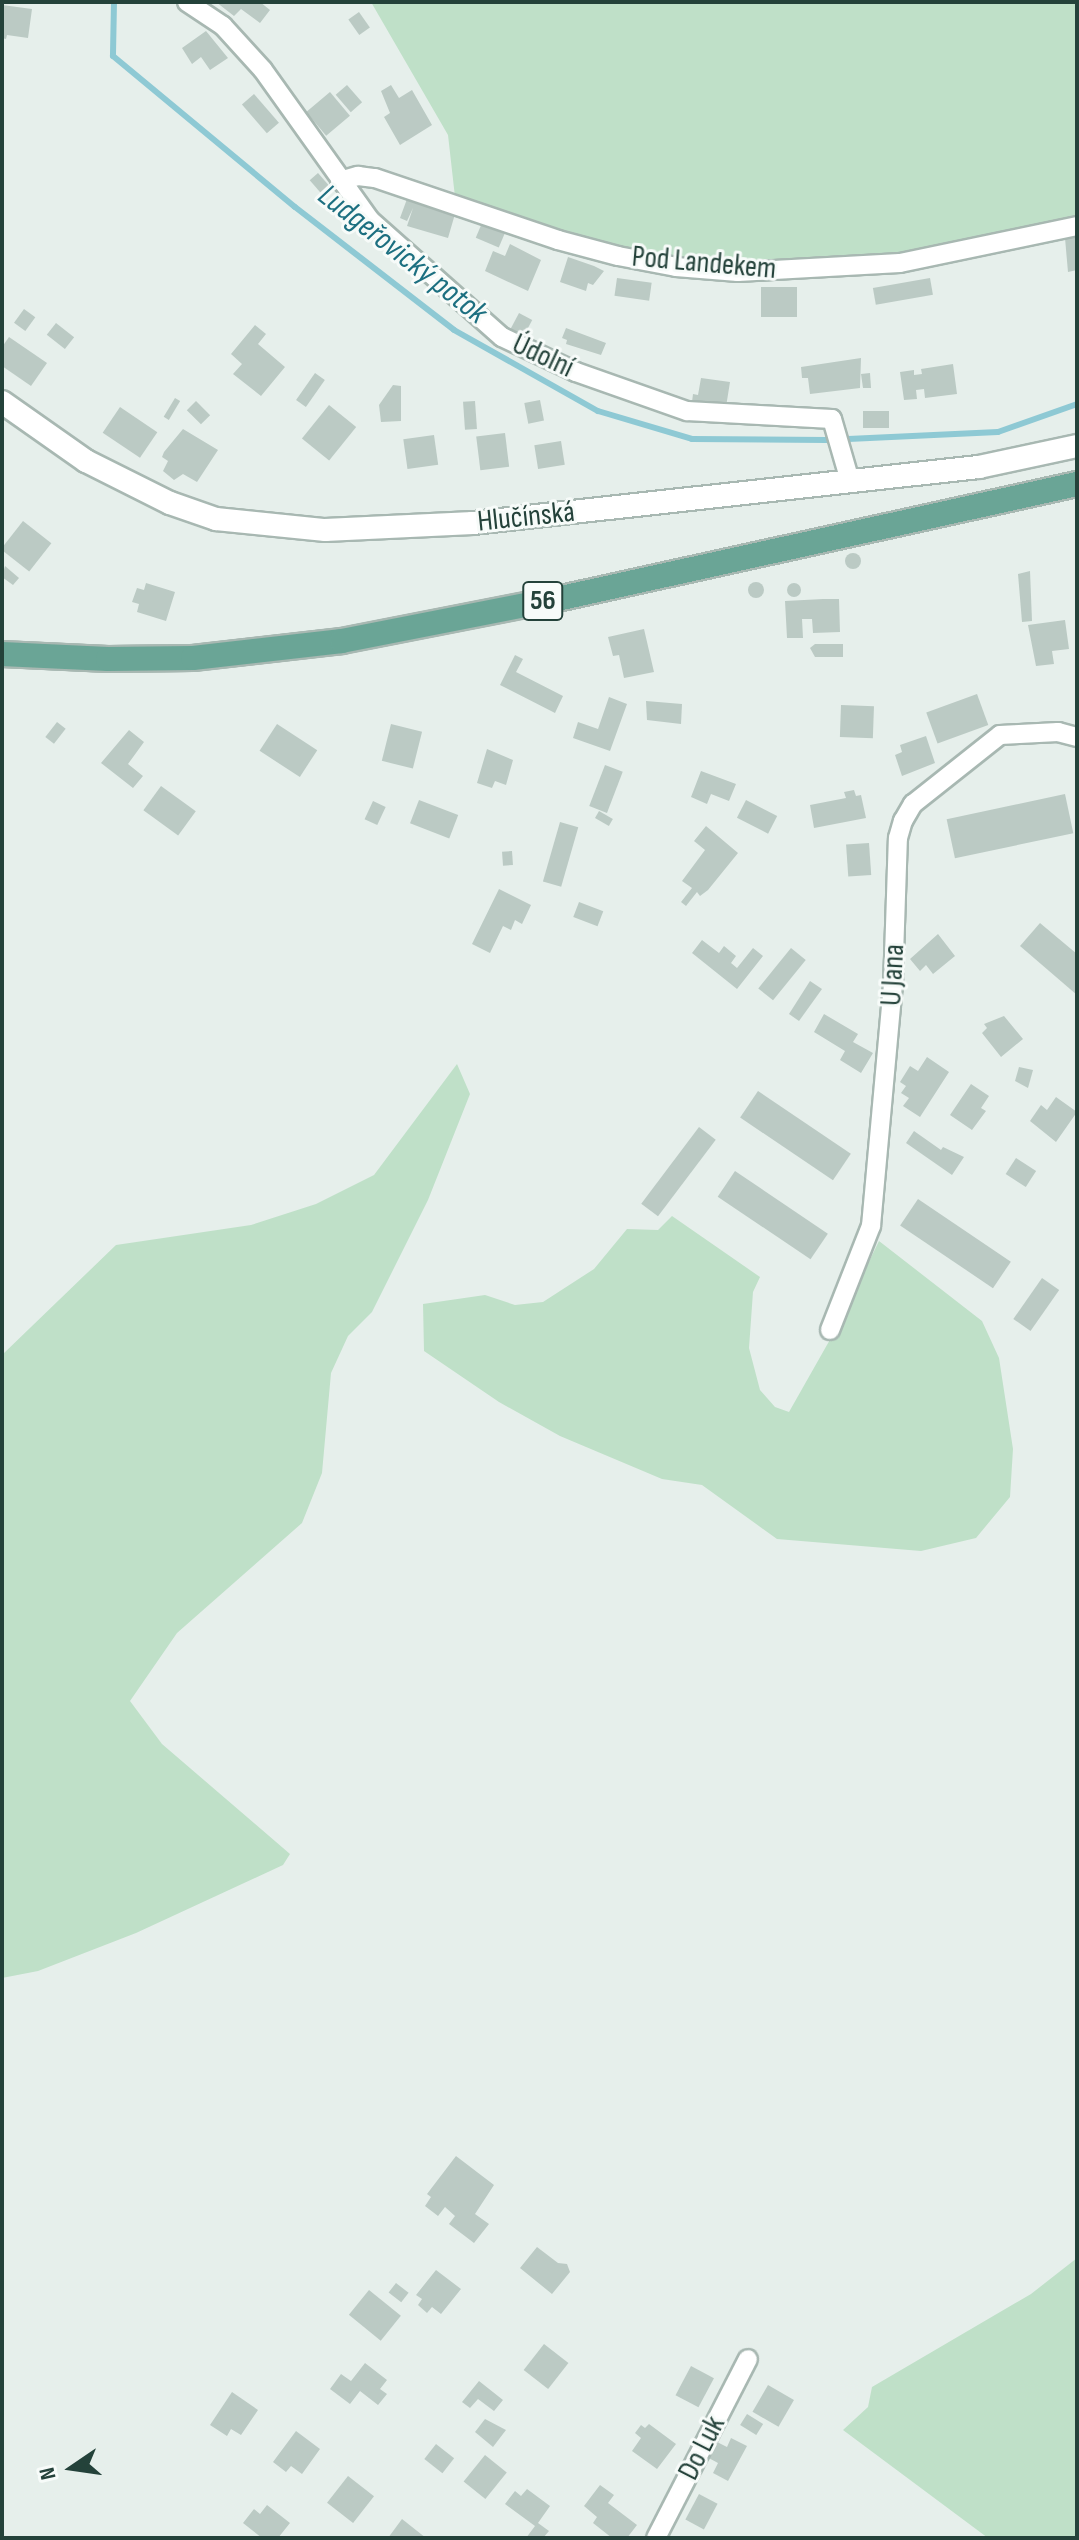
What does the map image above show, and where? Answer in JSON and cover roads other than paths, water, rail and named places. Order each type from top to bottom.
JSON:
[{"type":"main road","name":"56","points":[[2,654],[108,659],[193,658],[342,641],[557,599],[1077,484]]},
{"type":"street","name":"Údolní","points":[[187,2],[223,26],[263,70],[370,220],[487,326],[524,350],[687,411],[832,419],[844,451],[850,481]]},
{"type":"street","name":"Pod Landekem","points":[[340,181],[358,176],[375,178],[558,240],[618,256],[676,267],[738,272],[900,263],[1077,226]]},
{"type":"street","name":"Hlučínská","points":[[2,402],[86,461],[170,503],[216,519],[276,528],[375,530],[473,523],[979,467],[1077,446]]},
{"type":"street","name":"U Jana","points":[[830,1330],[871,1226],[893,986],[898,838],[903,821],[913,804],[1000,735],[1058,732],[1077,737]]},
{"type":"street","name":"Do Luk","points":[[656,2538],[748,2359]]},
{"type":"waterway","name":"Ludgeřovický potok","points":[[114,2],[113,56],[295,207],[454,330],[598,411],[692,439],[827,440],[998,432],[1077,404]]}]
